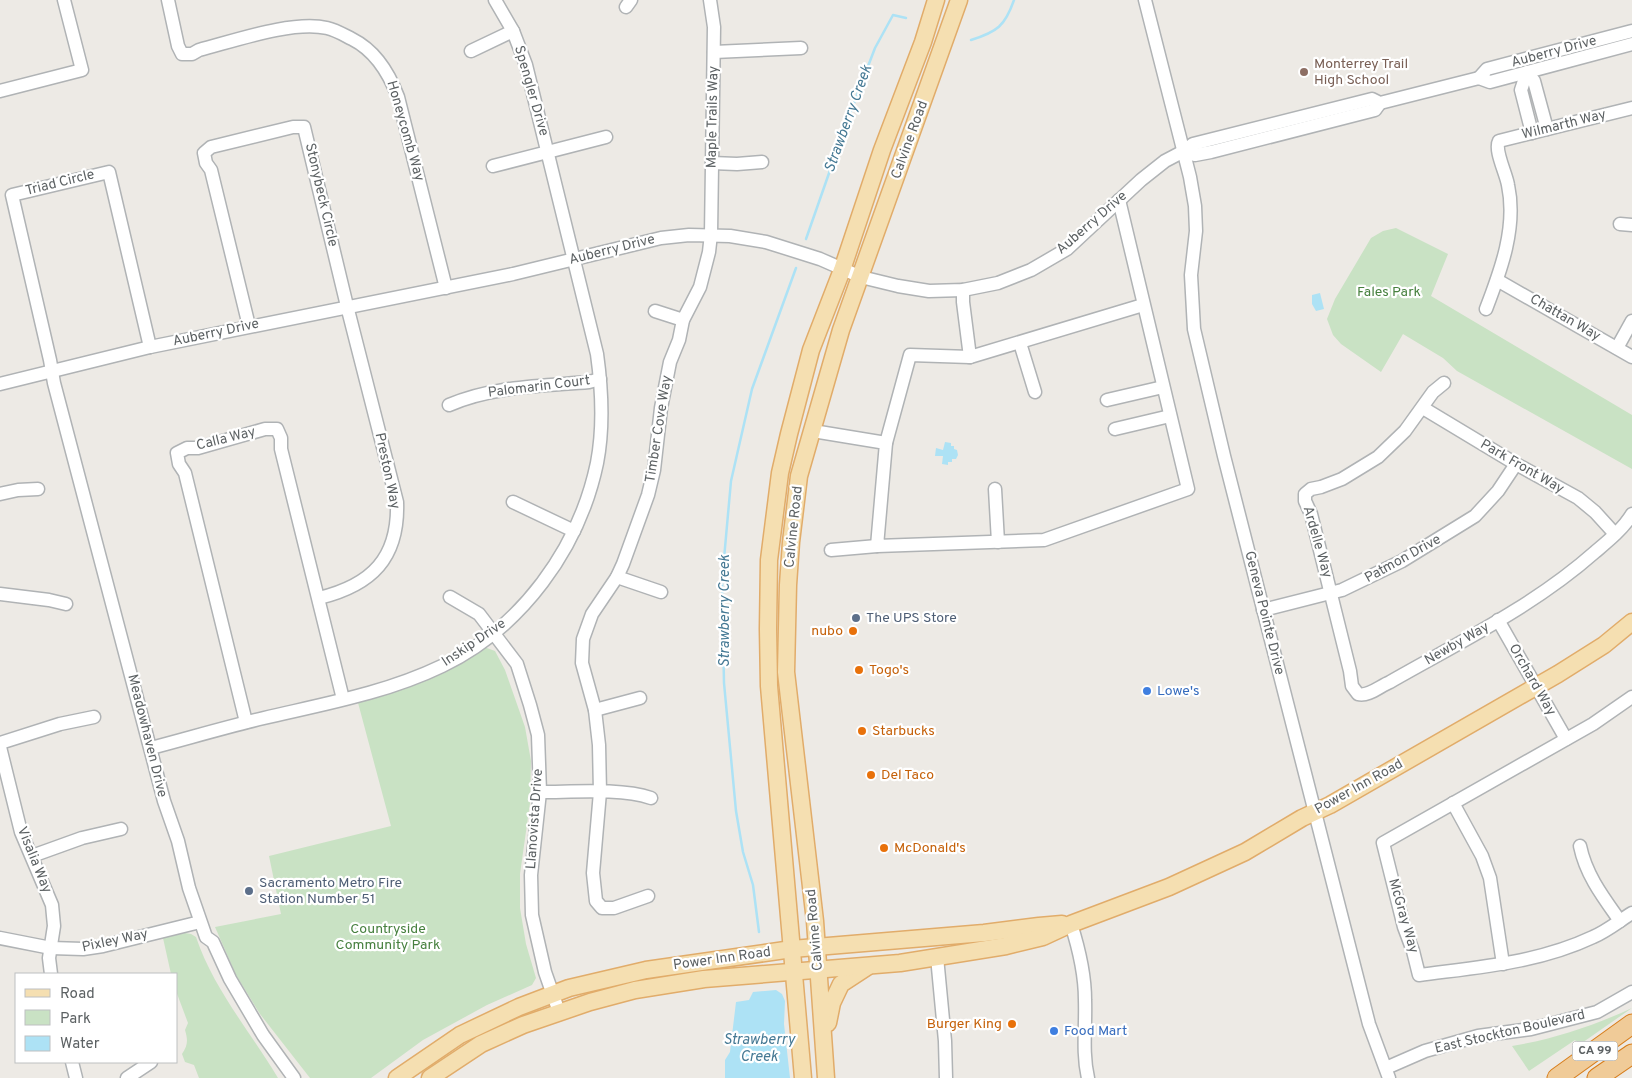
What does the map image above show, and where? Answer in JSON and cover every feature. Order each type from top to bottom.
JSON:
[{"type":"highway","name":"CA 99","points":[[1557,1078],[1632,1024]]},
{"type":"highway","name":"CA 99","points":[[1597,1078],[1632,1054]]},
{"type":"main road","name":"Calvine Road","points":[[803,1078],[769,686],[769,560],[780,474],[812,350],[842,270],[882,150],[923,42],[936,0]]},
{"type":"main road","name":"Calvine Road","points":[[826,1078],[804,822],[786,672],[788,585],[799,476],[841,330],[959,0]]},
{"type":"main road","name":"Power Inn Road","points":[[430,1078],[481,1044],[524,1025],[559,1012],[635,990],[669,984],[794,971],[867,967],[937,957],[1043,937],[1071,924],[1177,884],[1245,852],[1537,686],[1604,646],[1632,622]]},
{"type":"main road","name":"Power Inn Road","points":[[397,1078],[460,1035],[519,1007],[569,988],[646,970],[792,949],[1071,924]]},
{"type":"main road","points":[[824,1046],[832,1003],[841,984],[867,967]]},
{"type":"street","points":[[0,91],[82,70],[64,0]]},
{"type":"street","name":"Honeycomb Way","points":[[168,0],[178,46],[182,54],[192,54],[199,50],[283,29],[306,26],[328,28],[337,32],[357,42],[377,58],[388,74],[398,97],[446,288]]},
{"type":"street","name":"Spengler Drive","points":[[495,0],[513,31],[526,65],[574,259]]},
{"type":"street","name":"Maple Trails Way","points":[[710,0],[714,28],[711,234]]},
{"type":"street","name":"Geneva Pointe Drive","points":[[1145,0],[1184,152],[1195,206],[1196,231],[1191,275],[1194,329],[1263,610],[1369,1024],[1388,1073]]},
{"type":"street","name":"Spengler Drive","points":[[471,50],[513,31]]},
{"type":"street","name":"Auberry Drive","points":[[1479,78],[1487,69],[1632,31]]},
{"type":"street","name":"Auberry Drive","points":[[0,384],[150,347],[513,274],[661,238],[689,235],[711,234],[754,239],[820,259],[861,277],[930,291],[963,290],[998,283],[1038,266],[1067,249],[1165,160],[1184,152],[1195,155],[1237,145],[1375,110],[1380,103],[1479,78],[1490,82],[1632,44]]},
{"type":"street","points":[[714,52],[801,48]]},
{"type":"street","points":[[1527,72],[1534,81],[1547,130]]},
{"type":"street","points":[[1527,72],[1521,90],[1532,133]]},
{"type":"street","name":"Wilmarth Way","points":[[1497,280],[1507,247],[1510,207],[1509,186],[1502,160],[1498,153],[1498,143],[1502,139],[1547,130],[1632,108]]},
{"type":"street","name":"Stonybeck Circle","points":[[249,326],[211,170],[206,163],[204,153],[211,147],[293,127],[304,127],[347,306]]},
{"type":"street","points":[[548,151],[606,137]]},
{"type":"street","name":"Spengler Drive","points":[[493,166],[548,151]]},
{"type":"street","points":[[712,163],[762,162]]},
{"type":"street","name":"Triad Circle","points":[[52,372],[12,195],[109,172],[150,347]]},
{"type":"street","points":[[831,550],[877,546],[1044,540],[1188,489],[1119,200]]},
{"type":"street","name":"Timber Cove Way","points":[[648,896],[614,908],[602,908],[596,902],[593,873],[600,792],[599,744],[595,710],[582,663],[583,639],[592,614],[617,577],[623,564],[648,495],[654,470],[664,387],[683,320],[700,286],[709,252],[711,234]]},
{"type":"street","name":"Inskip Drive","points":[[151,748],[397,684],[442,666],[478,644],[510,619],[542,584],[556,564],[574,530],[586,501],[596,463],[602,412],[597,354],[574,259]]},
{"type":"street","points":[[1486,309],[1497,280]]},
{"type":"street","name":"Chattan Way","points":[[1497,280],[1632,357]]},
{"type":"street","points":[[963,290],[970,357]]},
{"type":"street","points":[[877,546],[886,443],[910,355],[970,357],[1143,304]]},
{"type":"street","name":"Preston Way","points":[[319,598],[347,590],[369,576],[388,552],[397,523],[397,502],[347,306]]},
{"type":"street","points":[[655,311],[683,320]]},
{"type":"street","points":[[1617,348],[1632,321]]},
{"type":"street","points":[[1020,343],[1035,392]]},
{"type":"street","name":"Meadowhaven Drive","points":[[52,372],[165,806],[178,841],[189,888],[200,922],[206,937],[213,942],[230,979],[263,1035],[294,1078]]},
{"type":"street","name":"Palomarin Court","points":[[449,405],[468,397],[512,388],[589,382],[600,379]]},
{"type":"street","name":"Ardelle Way","points":[[1331,593],[1311,514],[1305,501],[1306,492],[1342,479],[1372,461],[1396,440],[1433,392],[1444,383]]},
{"type":"street","points":[[1107,400],[1163,387]]},
{"type":"street","name":"Park Front Way","points":[[1422,408],[1516,464],[1578,498],[1595,512],[1615,534]]},
{"type":"street","points":[[1115,429],[1170,416]]},
{"type":"street","name":"Calla Way","points":[[246,722],[185,473],[179,464],[177,453],[187,448],[198,448],[266,429],[277,429],[281,438],[281,449],[343,699]]},
{"type":"street","points":[[813,431],[886,443]]},
{"type":"street","name":"Patmon Drive","points":[[1263,610],[1331,593],[1357,584],[1402,561],[1466,523],[1491,500],[1516,464]]},
{"type":"street","points":[[0,494],[18,490],[38,489]]},
{"type":"street","points":[[995,489],[998,542]]},
{"type":"street","points":[[513,502],[574,530]]},
{"type":"street","name":"Newby Way","points":[[1331,593],[1352,686],[1355,692],[1361,695],[1390,682],[1554,586],[1580,566],[1615,534],[1632,514]]},
{"type":"street","points":[[617,577],[661,592]]},
{"type":"street","points":[[0,594],[66,604]]},
{"type":"street","name":"Llanovista Drive","points":[[450,597],[479,614],[517,664],[538,735],[540,792],[531,875],[532,915],[545,972],[559,1012]]},
{"type":"street","name":"Orchard Way","points":[[1498,620],[1566,739]]},
{"type":"street","name":"McGray Way","points":[[1632,697],[1592,724],[1383,843],[1404,927],[1419,975],[1503,964],[1556,952],[1594,937],[1632,913]]},
{"type":"street","points":[[595,710],[640,698]]},
{"type":"street","points":[[0,743],[60,724],[94,717]]},
{"type":"street","name":"Visalia Way","points":[[0,747],[21,832],[52,905],[54,926],[49,958],[51,973]]},
{"type":"street","points":[[540,792],[624,792],[640,794],[651,798]]},
{"type":"street","points":[[1453,803],[1477,846],[1490,878],[1503,964]]},
{"type":"street","points":[[32,856],[82,838],[121,830]]},
{"type":"street","points":[[1580,846],[1590,877],[1620,921]]},
{"type":"street","name":"Pixley Way","points":[[0,938],[51,948],[83,950],[200,922]]},
{"type":"street","points":[[1071,924],[1080,951],[1084,975],[1084,1061],[1088,1078]]},
{"type":"street","points":[[937,957],[945,1041],[946,1078]]},
{"type":"street","name":"East Stockton Boulevard","points":[[1388,1073],[1425,1051],[1478,1036],[1531,1029],[1597,1012],[1632,992]]},
{"type":"street","points":[[72,1063],[76,1078]]},
{"type":"street","points":[[127,1078],[150,1063]]},
{"type":"green space","name":"Fales Park","points":[[1396,228],[1448,254],[1431,296],[1632,415],[1632,469],[1457,371],[1443,358],[1403,334],[1381,372],[1341,344],[1333,335],[1327,319],[1335,299],[1371,238],[1383,231]]},
{"type":"green space","name":"Countryside Community Park","points":[[484,647],[495,651],[505,670],[525,727],[531,761],[530,803],[520,874],[520,908],[526,944],[536,978],[532,985],[487,1005],[423,1040],[371,1078],[310,1078],[260,1014],[236,975],[215,927],[281,914],[269,856],[391,826],[357,699],[418,684],[463,663]]},
{"type":"green space","points":[[185,933],[196,937],[222,993],[278,1078],[199,1078],[194,1065],[185,1062],[182,1054],[187,1040],[185,1030],[188,1023],[178,996],[178,973],[171,973],[163,938]]},
{"type":"green space","points":[[1632,1008],[1579,1045],[1575,1040],[1529,1071],[1512,1046],[1543,1040],[1573,1031],[1603,1021]]},
{"type":"water","points":[[1320,293],[1324,309],[1316,311],[1312,304],[1312,295]]},
{"type":"water","points":[[945,442],[951,443],[951,446],[954,446],[958,455],[956,459],[952,459],[952,462],[948,462],[948,465],[942,464],[943,456],[935,456],[936,448],[943,450]]},
{"type":"water","name":"Strawberry Creek","points":[[776,990],[782,994],[785,1001],[784,1024],[790,1078],[725,1078],[725,1060],[730,1052],[736,1002],[749,1000],[753,992]]},
{"type":"waterway","name":"Strawberry Creek","points":[[971,40],[994,31],[999,27],[1011,9],[1014,0]]},
{"type":"waterway","name":"Strawberry Creek","points":[[806,239],[875,48],[893,15],[906,18]]},
{"type":"waterway","name":"Strawberry Creek","points":[[759,932],[753,885],[743,852],[736,811],[724,683],[722,581],[731,481],[752,389],[796,268]]},
{"type":"place","name":"Monterrey Trail High School","points":[[1304,72]]},
{"type":"place","name":"The UPS Store","points":[[856,618]]},
{"type":"place","name":"nubo","points":[[853,631]]},
{"type":"place","name":"Togo's","points":[[859,670]]},
{"type":"place","name":"Lowe's","points":[[1147,691]]},
{"type":"place","name":"Starbucks","points":[[862,731]]},
{"type":"place","name":"Del Taco","points":[[871,775]]},
{"type":"place","name":"McDonald's","points":[[884,848]]},
{"type":"place","name":"Sacramento Metro Fire Station Number 51","points":[[249,891]]},
{"type":"place","name":"Burger King","points":[[1012,1024]]},
{"type":"place","name":"Food Mart","points":[[1054,1031]]}]
